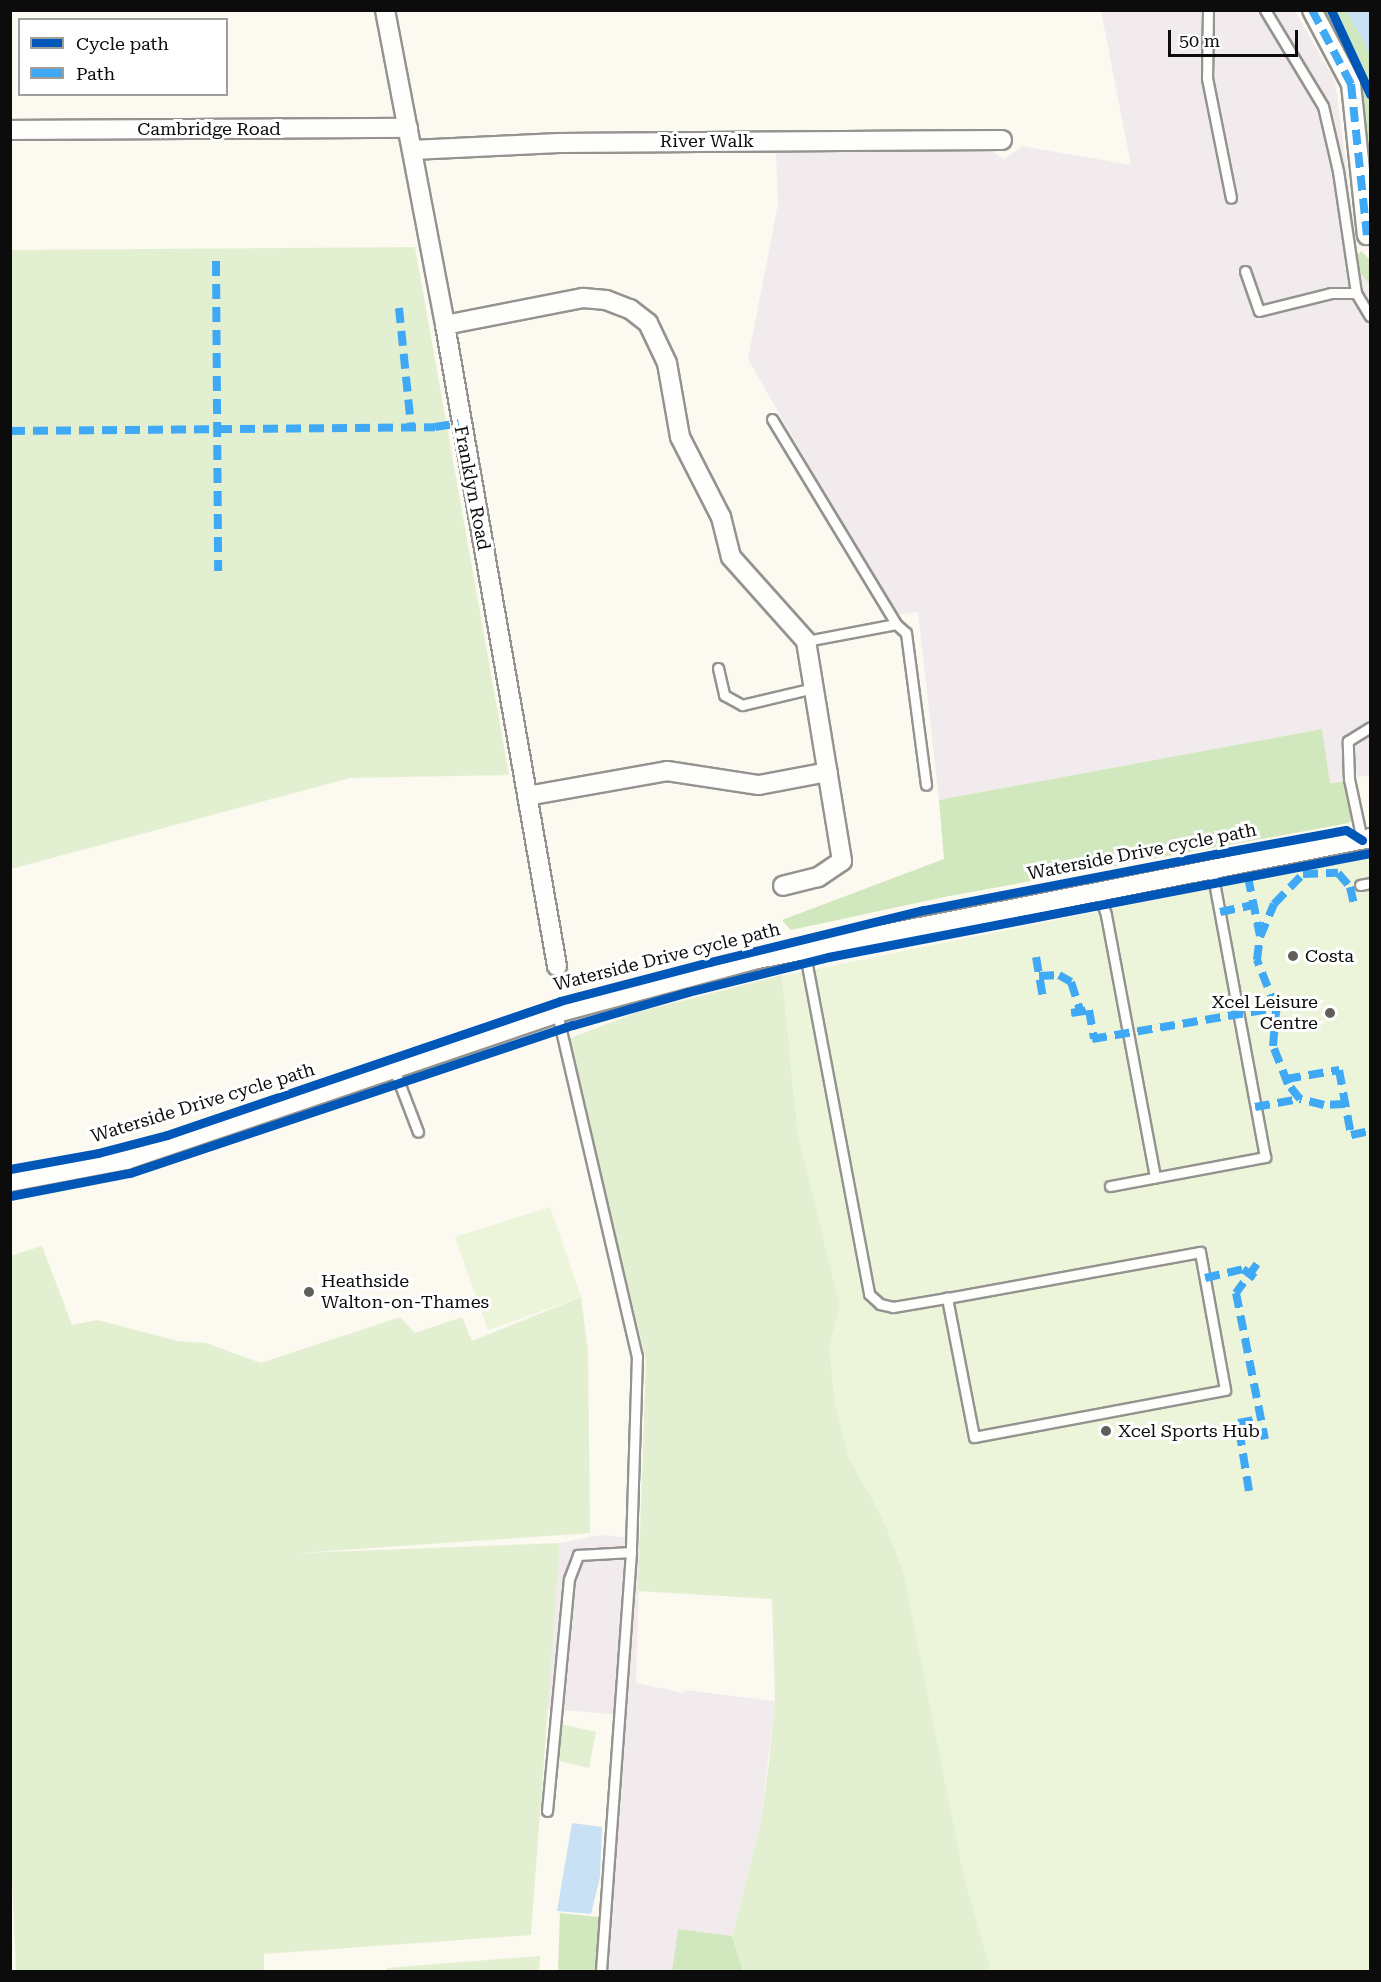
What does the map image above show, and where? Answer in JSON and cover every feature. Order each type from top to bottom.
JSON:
[{"type":"street","name":"Franklyn Road","points":[[385,10],[445,324],[557,966]]},
{"type":"street","points":[[1311,10],[1351,84],[1367,235]]},
{"type":"street","name":"Cambridge Road","points":[[10,130],[408,128]]},
{"type":"street","name":"River Walk","points":[[412,150],[616,142],[1002,140]]},
{"type":"street","points":[[445,324],[584,298],[606,300],[630,309],[648,322],[667,363],[680,437],[721,517],[731,557],[806,641],[842,861],[818,877],[783,886]]},
{"type":"street","points":[[527,796],[667,771],[759,785],[828,772]]},
{"type":"street","points":[[10,1182],[126,1160],[557,1013],[804,949],[1212,871],[1366,839]]},
{"type":"lane","points":[[1208,10],[1207,78],[1231,198]]},
{"type":"lane","points":[[1265,10],[1323,106],[1338,171],[1356,293],[1371,316]]},
{"type":"lane","points":[[1245,271],[1258,311],[1331,293],[1356,293]]},
{"type":"lane","points":[[772,419],[896,624],[906,633],[926,785]]},
{"type":"lane","points":[[806,641],[896,624]]},
{"type":"lane","points":[[718,668],[724,695],[742,705],[814,688]]},
{"type":"lane","points":[[1366,839],[1349,779],[1348,741],[1371,727]]},
{"type":"lane","points":[[1110,1186],[1265,1157],[1212,871]]},
{"type":"lane","points":[[1360,885],[1371,883]]},
{"type":"lane","points":[[1099,893],[1106,915],[1155,1177]]},
{"type":"lane","points":[[804,949],[869,1294],[880,1304],[893,1307],[1200,1251],[1225,1390],[974,1437],[947,1298]]},
{"type":"lane","points":[[557,1013],[637,1356],[631,1552],[601,1971]]},
{"type":"lane","points":[[394,1069],[418,1132]]},
{"type":"lane","points":[[547,1810],[569,1579],[578,1555],[631,1552]]},
{"type":"shaded area","points":[[1101,11],[1295,11],[1335,81],[1359,262],[1370,277],[1370,775],[1330,783],[1322,729],[939,800],[918,612],[895,615],[748,359],[778,204],[776,150],[986,148],[1004,159],[1022,146],[1131,165]]},
{"type":"shaded area","points":[[601,1535],[640,1539],[636,1683],[684,1693],[685,1690],[775,1701],[761,1821],[732,1936],[678,1929],[672,1971],[599,1971],[613,1714],[546,1709],[560,1543]]},
{"type":"green space","points":[[1318,11],[1367,11],[1370,29],[1370,176],[1367,172],[1362,89]]},
{"type":"green space","points":[[415,247],[509,775],[350,778],[11,869],[11,250]]},
{"type":"green space","points":[[1361,251],[1370,260],[1370,285],[1352,262]]},
{"type":"green space","points":[[1322,729],[1330,783],[1356,780],[1359,810],[1349,823],[949,896],[791,930],[782,920],[944,859],[939,800]]},
{"type":"green space","name":"Xcel Sports Hub","points":[[1370,856],[1370,1971],[991,1971],[964,1876],[903,1570],[883,1519],[849,1459],[835,1404],[829,1348],[840,1305],[798,1136],[782,976]]},
{"type":"green space","points":[[782,975],[798,1136],[840,1305],[829,1348],[883,1519],[903,1570],[964,1876],[991,1971],[743,1971],[732,1936],[761,1821],[769,1762],[775,1701],[772,1599],[638,1591],[646,1360],[568,1039],[638,1012]]},
{"type":"green space","points":[[550,1207],[581,1297],[488,1330],[455,1237]]},
{"type":"green space","points":[[42,1246],[72,1325],[97,1320],[178,1341],[206,1343],[261,1363],[400,1317],[415,1333],[462,1317],[472,1341],[581,1297],[588,1351],[590,1533],[299,1553],[560,1543],[531,1935],[264,1954],[264,1971],[16,1971],[10,1829],[10,1256]]},
{"type":"green space","points":[[560,1724],[596,1732],[589,1768],[555,1760]]},
{"type":"green space","points":[[560,1913],[599,1917],[599,1971],[558,1972]]},
{"type":"green space","points":[[678,1929],[732,1936],[743,1971],[672,1971]]},
{"type":"green space","points":[[540,1956],[539,1971],[387,1971],[387,1968]]},
{"type":"water","points":[[1346,11],[1370,11],[1370,55],[1361,36]]},
{"type":"water","points":[[572,1823],[602,1827],[600,1877],[591,1914],[557,1911]]},
{"type":"marked path","points":[[1312,10],[1351,84],[1367,235]]},
{"type":"marked path","points":[[216,261],[218,571]]},
{"type":"marked path","points":[[399,308],[411,427]]},
{"type":"marked path","points":[[10,431],[435,427],[459,423]]},
{"type":"marked path","points":[[1345,1104],[1324,1105],[1300,1099],[1288,1084],[1273,1046],[1276,1008],[1257,960],[1260,937],[1274,904],[1303,874],[1338,873],[1350,887],[1355,908]]},
{"type":"marked path","points":[[1248,877],[1260,936]]},
{"type":"marked path","points":[[1220,912],[1254,905]]},
{"type":"marked path","points":[[1036,957],[1043,998]]},
{"type":"marked path","points":[[1039,976],[1059,975],[1071,982],[1081,1012]]},
{"type":"marked path","points":[[1092,1039],[1287,1006]]},
{"type":"marked path","points":[[1071,1013],[1089,1010],[1094,1039]]},
{"type":"marked path","points":[[1286,1079],[1339,1070],[1351,1135],[1370,1131]]},
{"type":"marked path","points":[[1255,1107],[1300,1099]]},
{"type":"marked path","points":[[1257,1264],[1236,1293],[1265,1439]]},
{"type":"marked path","points":[[1205,1278],[1243,1269],[1255,1278]]},
{"type":"marked path","points":[[1249,1491],[1238,1423],[1261,1419]]},
{"type":"cycle path","points":[[1331,10],[1370,94]]},
{"type":"cycle path","name":"Waterside Drive cycle path","points":[[10,1169],[98,1153],[167,1135],[560,1001],[710,962],[924,910],[1215,854],[1346,830],[1362,840]]},
{"type":"cycle path","points":[[10,1196],[130,1173],[573,1025],[688,992],[828,957],[1370,853]]},
{"type":"place","name":"Costa","points":[[1293,956]]},
{"type":"place","name":"Xcel Leisure Centre","points":[[1330,1013]]},
{"type":"place","name":"Heathside Walton-on-Thames","points":[[309,1292]]},
{"type":"place","name":"Xcel Sports Hub","points":[[1106,1431]]}]
